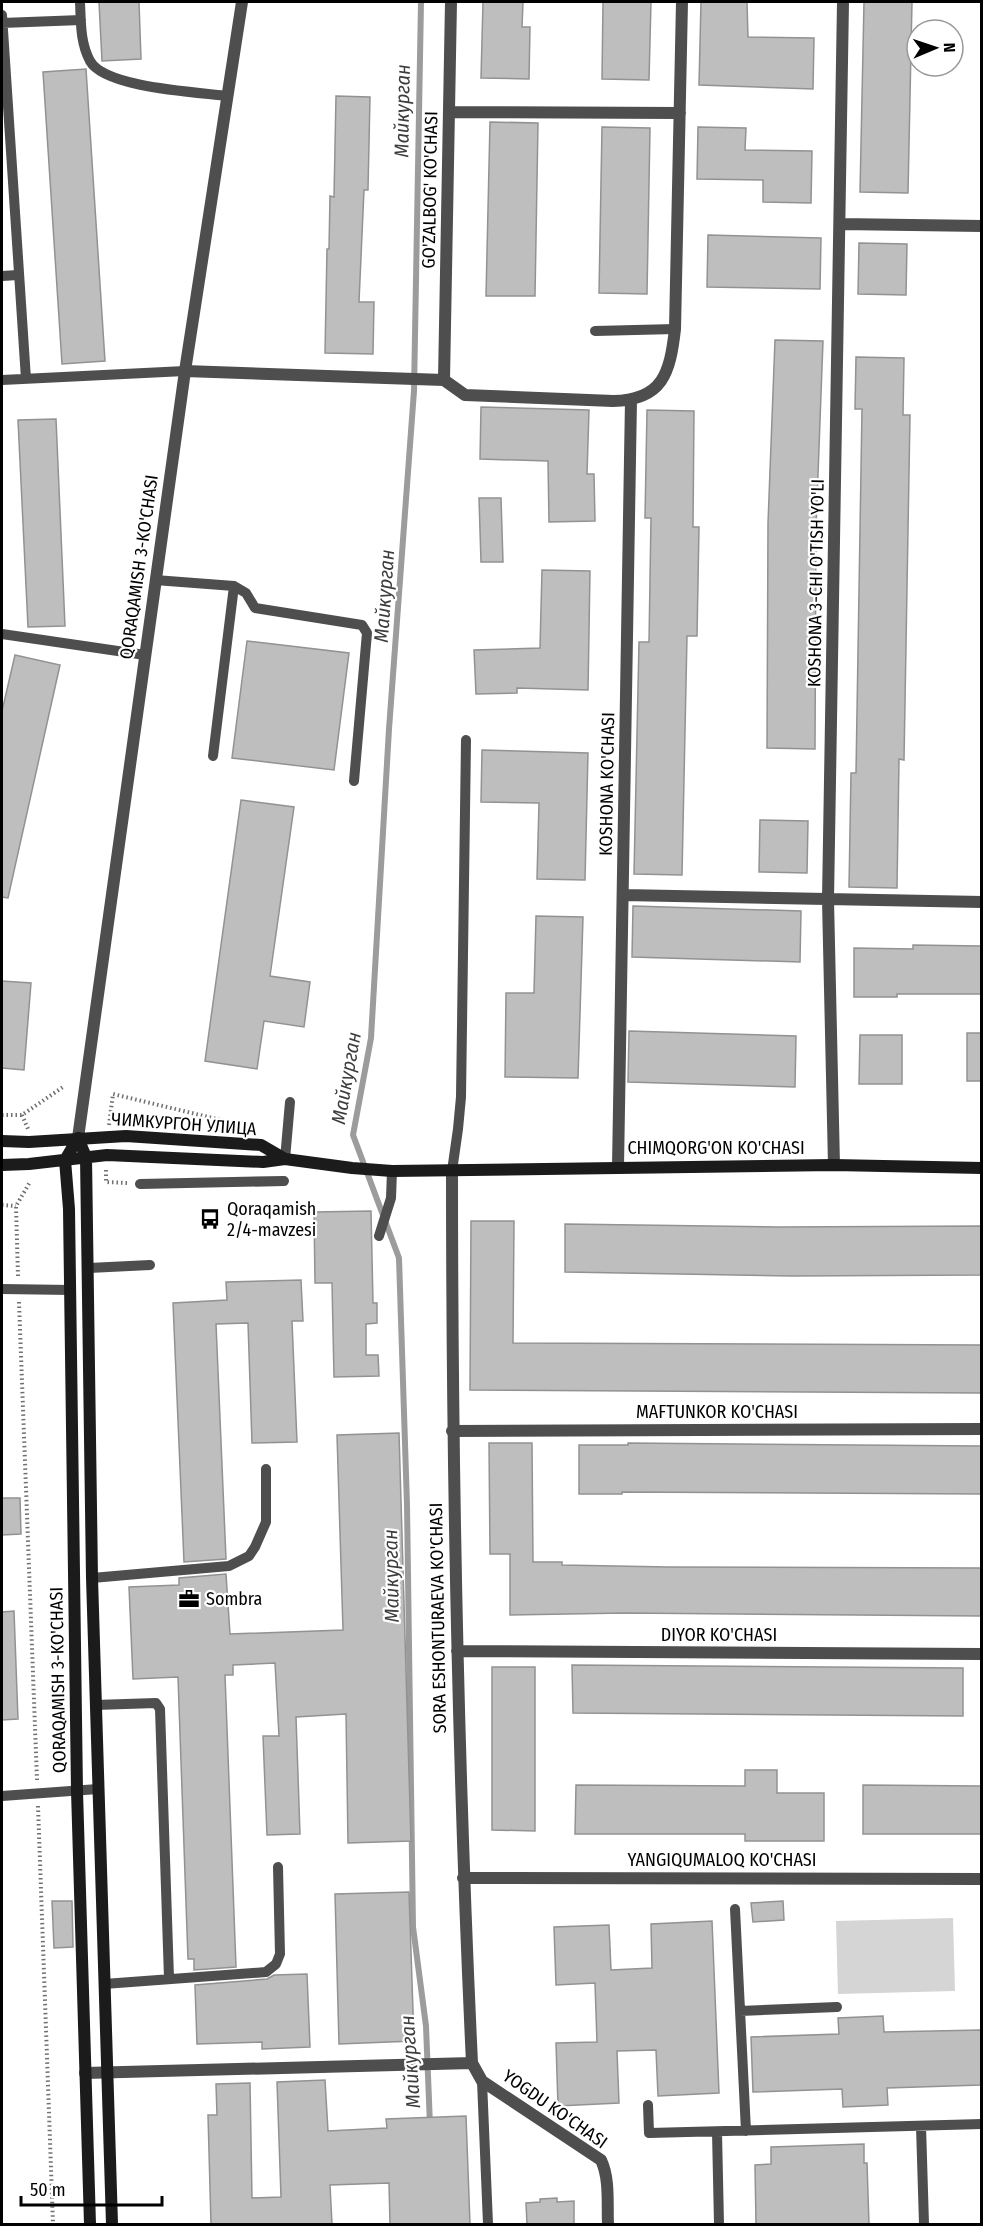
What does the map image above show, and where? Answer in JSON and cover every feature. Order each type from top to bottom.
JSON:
[{"type":"main road","name":"ЧИМКУРГОН УЛИЦА","points":[[2,1140],[29,1142],[126,1136],[261,1144],[285,1159]]},
{"type":"main road","name":"QORAQAMISH 3-KO'CHASI","points":[[78,1138],[86,1157],[95,1705],[112,2224]]},
{"type":"main road","name":"QORAQAMISH 3-KO'CHASI","points":[[78,1138],[65,1160],[69,1209],[77,1791],[90,2224]]},
{"type":"main road","name":"ЧИМКУРГОН УЛИЦА","points":[[2,1165],[107,1155],[263,1162],[285,1159],[392,1171],[452,1171]]},
{"type":"main road","name":"CHIMQORG'ON KO'CHASI","points":[[452,1171],[618,1167],[981,1168]]},
{"type":"street","name":"QORAQAMISH 3-KO'CHASI","points":[[78,1138],[185,371],[242,2]]},
{"type":"street","name":"GO'ZALBOG' KO'CHASI","points":[[444,380],[451,2]]},
{"type":"street","points":[[185,371],[444,380],[465,395],[631,400],[649,394],[666,373],[672,356],[675,329],[682,2]]},
{"type":"street","name":"KOSHONA 3-CHI O'TISH YO'LI","points":[[834,1166],[828,900],[843,2]]},
{"type":"street","points":[[449,112],[681,113]]},
{"type":"street","points":[[840,224],[981,226]]},
{"type":"street","name":"KOSHONA KO'CHASI","points":[[618,1167],[631,400]]},
{"type":"street","points":[[623,895],[981,902]]},
{"type":"street","name":"SORA ESHONTURAEVA KO'CHASI","points":[[452,1171],[452,1431],[464,1878],[472,2063]]},
{"type":"street","name":"MAFTUNKOR KO'CHASI","points":[[452,1431],[981,1429]]},
{"type":"street","name":"DIYOR KO'CHASI","points":[[457,1651],[981,1654]]},
{"type":"street","name":"YANGIQUMALOQ KO'CHASI","points":[[464,1878],[981,1879]]},
{"type":"street","points":[[85,2073],[472,2063]]},
{"type":"street","name":"YOGDU KO'CHASI","points":[[472,2063],[483,2081],[601,2160],[606,2184],[608,2224]]},
{"type":"lane","points":[[80,2],[83,44],[92,63],[105,75],[140,85],[228,96]]},
{"type":"lane","points":[[2,15],[26,379]]},
{"type":"lane","points":[[2,23],[81,20]]},
{"type":"lane","points":[[2,276],[18,275]]},
{"type":"lane","points":[[595,331],[675,329]]},
{"type":"lane","points":[[2,380],[185,371]]},
{"type":"lane","points":[[155,580],[234,586],[246,593],[255,608],[362,625],[367,633],[354,781]]},
{"type":"lane","points":[[213,756],[234,586]]},
{"type":"lane","points":[[2,634],[145,655]]},
{"type":"lane","points":[[452,1171],[461,1097],[465,740]]},
{"type":"lane","points":[[285,1159],[290,1102]]},
{"type":"lane","points":[[379,1236],[391,1198],[392,1171]]},
{"type":"lane","points":[[140,1184],[284,1181]]},
{"type":"lane","points":[[89,1268],[150,1265]]},
{"type":"lane","points":[[2,1289],[70,1290]]},
{"type":"lane","points":[[92,1578],[229,1566],[249,1556],[266,1522],[266,1469]]},
{"type":"lane","points":[[95,1705],[156,1703],[160,1709],[169,1978]]},
{"type":"lane","points":[[2,1796],[98,1790]]},
{"type":"lane","points":[[104,1984],[266,1972],[276,1964],[280,1954],[278,1867]]},
{"type":"lane","points":[[735,1909],[746,2131]]},
{"type":"lane","points":[[740,2011],[837,2007]]},
{"type":"lane","points":[[483,2081],[488,2224]]},
{"type":"lane","points":[[648,2105],[649,2133],[981,2124]]},
{"type":"lane","points":[[921,2126],[924,2224]]},
{"type":"lane","points":[[717,2132],[718,2224]]},
{"type":"path","points":[[2,1115],[22,1115],[63,1087]]},
{"type":"path","points":[[109,1125],[113,1094],[287,1136]]},
{"type":"path","points":[[22,1115],[29,1129]]},
{"type":"path","points":[[105,1166],[106,1182],[140,1184]]},
{"type":"path","points":[[30,1182],[16,1206],[53,2224]]},
{"type":"path","points":[[2,1205],[16,1206]]},
{"type":"shaded area","points":[[953,1918],[955,1991],[838,1994],[836,1921]]},
{"type":"building","points":[[99,2],[139,2],[141,59],[102,61]]},
{"type":"building","points":[[483,2],[523,2],[522,27],[530,27],[529,79],[481,78]]},
{"type":"building","points":[[603,2],[651,2],[649,80],[602,79]]},
{"type":"building","points":[[701,2],[747,2],[748,37],[814,38],[813,89],[699,85]]},
{"type":"building","points":[[864,2],[912,2],[912,18],[905,18],[905,78],[910,78],[908,193],[860,192]]},
{"type":"building","points":[[86,69],[105,361],[62,364],[43,72]]},
{"type":"building","points":[[336,96],[370,97],[368,190],[364,190],[359,302],[374,302],[373,354],[325,353],[327,249],[329,249],[330,196],[334,197]]},
{"type":"building","points":[[490,122],[538,123],[535,296],[486,296]]},
{"type":"building","points":[[602,127],[650,128],[647,294],[599,293]]},
{"type":"building","points":[[698,127],[746,128],[745,150],[812,151],[811,203],[763,202],[763,180],[697,179]]},
{"type":"building","points":[[708,235],[821,238],[820,289],[707,287]]},
{"type":"building","points":[[859,243],[907,244],[906,295],[858,294]]},
{"type":"building","points":[[775,340],[823,341],[816,528],[815,749],[767,748],[768,523]]},
{"type":"building","points":[[856,357],[904,358],[903,415],[910,415],[904,760],[899,759],[897,888],[849,887],[851,773],[856,773],[862,409],[855,409]]},
{"type":"building","points":[[481,407],[589,410],[587,474],[594,474],[595,521],[549,522],[548,461],[480,459]]},
{"type":"building","points":[[647,410],[694,411],[693,527],[699,527],[697,636],[687,636],[682,875],[634,874],[639,642],[649,642],[651,518],[645,518]]},
{"type":"building","points":[[56,419],[65,626],[28,627],[18,420]]},
{"type":"building","points":[[479,498],[501,498],[503,562],[481,562]]},
{"type":"building","points":[[542,570],[590,571],[588,690],[517,688],[517,693],[476,694],[474,650],[540,648]]},
{"type":"building","points":[[247,641],[349,653],[334,770],[232,758]]},
{"type":"building","points":[[15,655],[60,665],[8,898],[2,897],[2,711]]},
{"type":"building","points":[[482,750],[588,753],[585,880],[537,879],[539,803],[481,802]]},
{"type":"building","points":[[241,800],[294,807],[270,976],[310,982],[304,1027],[264,1021],[257,1069],[205,1061]]},
{"type":"building","points":[[760,820],[808,821],[807,873],[759,872]]},
{"type":"building","points":[[633,906],[801,911],[800,962],[632,957]]},
{"type":"building","points":[[536,916],[583,917],[578,1078],[505,1077],[506,993],[534,993]]},
{"type":"building","points":[[913,945],[981,946],[981,994],[897,994],[897,997],[854,997],[854,948],[913,949]]},
{"type":"building","points":[[2,981],[31,983],[24,1070],[2,1068]]},
{"type":"building","points":[[629,1031],[796,1036],[795,1087],[628,1082]]},
{"type":"building","points":[[967,1033],[981,1033],[981,1081],[967,1081]]},
{"type":"building","points":[[860,1035],[902,1035],[902,1084],[859,1084]]},
{"type":"building","points":[[371,1211],[373,1303],[377,1303],[377,1323],[366,1324],[366,1355],[378,1355],[379,1376],[334,1377],[332,1283],[315,1283],[314,1212]]},
{"type":"building","points":[[471,1221],[514,1221],[513,1343],[981,1345],[981,1393],[470,1390]]},
{"type":"building","points":[[565,1224],[779,1227],[981,1226],[981,1275],[792,1276],[565,1272]]},
{"type":"building","points":[[301,1280],[303,1321],[292,1321],[297,1442],[252,1443],[248,1323],[216,1324],[226,1559],[184,1562],[173,1303],[227,1300],[226,1282]]},
{"type":"building","points":[[399,1433],[411,1841],[348,1843],[346,1714],[296,1717],[300,1834],[267,1835],[263,1736],[279,1736],[275,1663],[233,1665],[233,1675],[225,1675],[236,1967],[194,1970],[194,1959],[188,1959],[178,1677],[133,1679],[129,1587],[179,1585],[179,1578],[226,1574],[230,1634],[343,1630],[337,1435]]},
{"type":"building","points":[[489,1443],[532,1443],[533,1562],[562,1562],[562,1565],[668,1567],[981,1568],[981,1616],[625,1613],[510,1615],[510,1554],[490,1554]]},
{"type":"building","points":[[628,1443],[981,1446],[981,1494],[622,1492],[622,1494],[579,1494],[579,1445],[628,1445]]},
{"type":"building","points":[[2,1498],[20,1498],[21,1534],[2,1535]]},
{"type":"building","points":[[14,1611],[18,1719],[2,1720],[2,1612]]},
{"type":"building","points":[[572,1665],[963,1668],[963,1716],[573,1713]]},
{"type":"building","points":[[492,1667],[535,1667],[535,1831],[492,1830]]},
{"type":"building","points":[[745,1770],[777,1770],[777,1793],[824,1793],[824,1841],[745,1841],[745,1834],[575,1834],[576,1785],[745,1786]]},
{"type":"building","points":[[863,1785],[981,1786],[981,1834],[863,1834]]},
{"type":"building","points":[[409,1892],[414,2041],[339,2044],[335,1894]]},
{"type":"building","points":[[52,1901],[72,1901],[73,1947],[54,1948]]},
{"type":"building","points":[[783,1901],[784,1920],[753,1922],[751,1903]]},
{"type":"building","points":[[712,1921],[719,2093],[658,2096],[656,2050],[617,2051],[619,2103],[558,2106],[556,2043],[597,2042],[595,1983],[556,1985],[554,1927],[609,1925],[611,1970],[652,1968],[651,1924]]},
{"type":"building","points":[[307,1974],[310,2047],[262,2049],[262,2042],[197,2044],[195,1985],[267,1979],[274,1975]]},
{"type":"building","points":[[883,2016],[884,2032],[981,2030],[981,2085],[887,2088],[888,2105],[843,2107],[842,2089],[753,2092],[751,2037],[839,2034],[838,2018]]},
{"type":"building","points":[[325,2080],[328,2131],[387,2128],[386,2119],[466,2116],[470,2224],[390,2224],[389,2183],[330,2185],[332,2224],[211,2224],[208,2115],[217,2115],[216,2084],[250,2083],[252,2198],[281,2197],[277,2082]]},
{"type":"building","points":[[864,2144],[864,2163],[867,2163],[869,2224],[756,2224],[755,2165],[771,2164],[771,2147]]},
{"type":"building","points":[[557,2198],[557,2202],[574,2201],[574,2224],[527,2224],[526,2203]]},
{"type":"waterway","name":"Майкурган","points":[[421,2],[414,391],[389,729],[371,1038],[353,1135],[399,1258],[407,1505],[413,1927],[426,2026],[430,2125]]},
{"type":"place","name":"Qoraqamish 2/4-mavzesi","points":[[210,1219]]},
{"type":"place","name":"Sombra","points":[[189,1599]]}]
